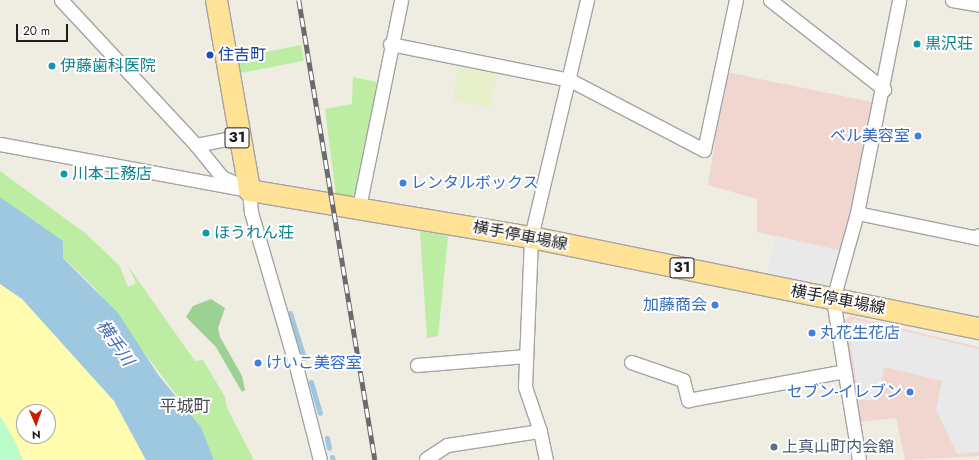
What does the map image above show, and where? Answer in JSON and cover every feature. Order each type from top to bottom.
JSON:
[{"type":"main road","name":"31","points":[[216,0],[237,136],[249,190]]},
{"type":"main road","name":"横手停車場線","points":[[249,190],[359,207],[531,237],[979,328]]},
{"type":"street","points":[[61,0],[196,145],[222,177],[249,190]]},
{"type":"street","points":[[359,207],[390,44],[401,0]]},
{"type":"street","points":[[546,460],[540,431],[525,387],[531,237],[570,80],[587,0]]},
{"type":"street","points":[[390,44],[570,80],[704,150],[736,0]]},
{"type":"street","points":[[770,0],[884,89]]},
{"type":"street","points":[[859,460],[833,299],[857,213],[884,89],[899,0]]},
{"type":"street","points":[[952,0],[979,5]]},
{"type":"street","points":[[196,145],[237,136]]},
{"type":"street","points":[[0,144],[249,190]]},
{"type":"street","points":[[249,190],[251,212],[295,362],[320,460]]},
{"type":"street","points":[[857,213],[978,238],[979,235]]},
{"type":"street","points":[[417,365],[526,356]]},
{"type":"street","points":[[631,362],[683,380],[688,400],[844,371]]},
{"type":"street","points":[[426,459],[447,445],[540,431]]},
{"type":"shaded area","points":[[726,72],[872,102],[842,251],[757,232],[757,199],[708,185]]},
{"type":"shaded area","points":[[776,236],[842,251],[834,282],[826,290],[766,278]]},
{"type":"shaded area","points":[[850,316],[979,347],[979,456],[905,460],[896,418],[859,422],[844,322]]},
{"type":"shaded area","points":[[854,319],[979,349],[979,452],[957,454],[936,409],[942,381],[884,367],[878,400],[859,400],[848,326]]},
{"type":"green space","points":[[301,45],[304,61],[240,73],[237,57]]},
{"type":"green space","points":[[458,67],[496,74],[491,107],[452,100]]},
{"type":"green space","points":[[353,77],[377,82],[356,199],[336,196],[325,109],[352,104]]},
{"type":"green space","points":[[0,171],[85,233],[119,265],[128,287],[136,283],[128,266],[195,361],[203,360],[225,397],[227,408],[254,460],[214,460],[201,427],[94,287],[0,197]]},
{"type":"green space","points":[[420,231],[448,236],[438,336],[427,338]]},
{"type":"green space","points":[[211,299],[225,308],[218,328],[220,337],[242,376],[245,390],[242,392],[216,347],[186,317],[193,306]]},
{"type":"green space","points":[[0,416],[14,439],[23,460],[0,460]]},
{"type":"sand","points":[[0,284],[22,299],[114,401],[146,460],[23,460],[0,416]]},
{"type":"water","name":"横手川","points":[[0,197],[63,241],[63,258],[118,313],[159,376],[201,427],[214,460],[146,460],[114,401],[22,299],[0,284]]},
{"type":"waterway","points":[[290,313],[304,358]]},
{"type":"waterway","points":[[311,382],[320,413]]},
{"type":"waterway","points":[[327,438],[329,448]]},
{"type":"railway","points":[[299,0],[375,460]]},
{"type":"place","name":"黒沢荘","points":[[917,44]]},
{"type":"place","name":"住吉町","points":[[210,55]]},
{"type":"place","name":"伊藤歯科医院","points":[[52,66]]},
{"type":"place","name":"ベル美容室","points":[[918,136]]},
{"type":"place","name":"川本工務店","points":[[64,174]]},
{"type":"place","name":"レンタルボックス","points":[[403,183]]},
{"type":"place","name":"ほうれん荘","points":[[206,233]]},
{"type":"place","name":"加藤商会","points":[[715,305]]},
{"type":"place","name":"丸花生花店","points":[[812,333]]},
{"type":"place","name":"けいこ美容室","points":[[258,363]]},
{"type":"place","name":"セブン-イレブン","points":[[910,392]]},
{"type":"place","name":"上真山町内会舘","points":[[774,447]]},
{"type":"district","name":"平城町","points":[[185,407]]}]
